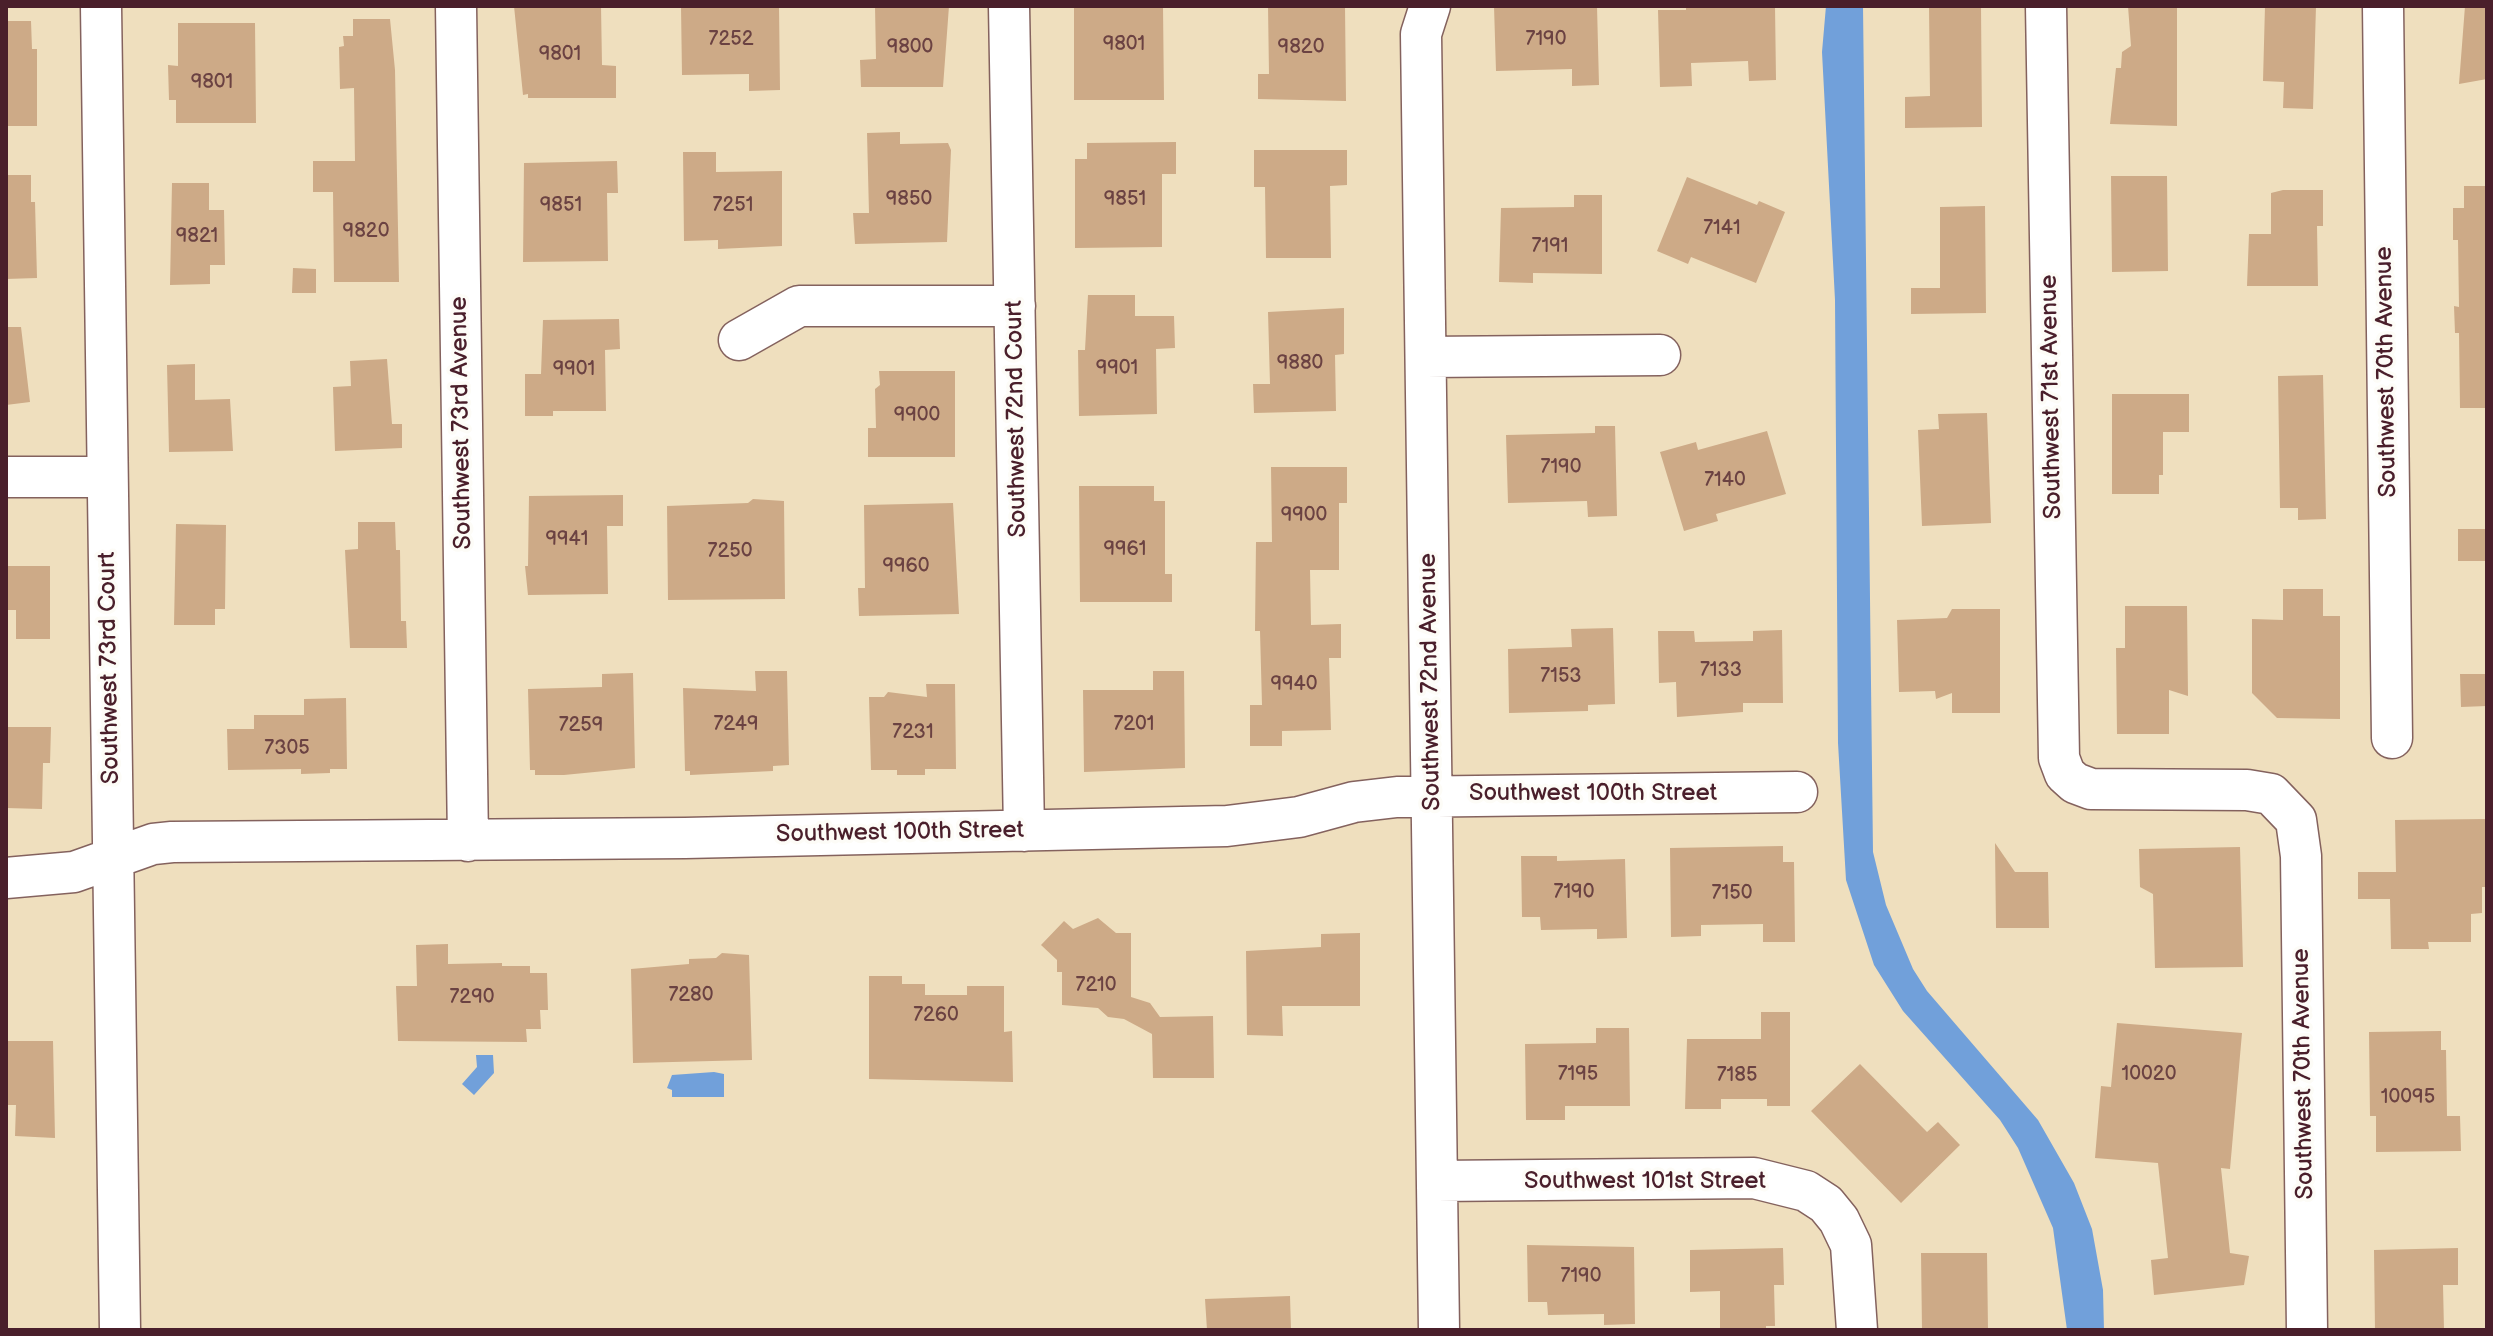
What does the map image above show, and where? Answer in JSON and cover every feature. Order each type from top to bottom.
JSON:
[{"type":"street","name":"Southwest 73rd Court","points":[[101,6],[120,1330]]},
{"type":"street","name":"Southwest 73rd Avenue","points":[[456,6],[468,841]]},
{"type":"street","name":"Southwest 72nd Court","points":[[1009,6],[1024,831]]},
{"type":"street","name":"Southwest 71st Avenue","points":[[2046,6],[2059,758],[2065,774],[2075,783],[2111,791],[2247,790],[2271,794],[2296,820]]},
{"type":"street","name":"Southwest 70th Avenue","points":[[2383,6],[2392,738]]},
{"type":"street","name":"Southwest 72nd Avenue","points":[[1420,15],[1439,1330]]},
{"type":"street","points":[[739,340],[799,306],[1015,306]]},
{"type":"street","points":[[1426,357],[1660,355]]},
{"type":"street","points":[[6,477],[107,477]]},
{"type":"street","name":"Southwest 100th Street","points":[[6,878],[74,872],[153,844],[187,842],[468,841],[1245,826],[1374,799],[1797,792]]},
{"type":"street","name":"Southwest 70th Avenue","points":[[2296,820],[2301,856],[2307,1330]]},
{"type":"street","name":"Southwest 101st Street","points":[[1437,1181],[1754,1178],[1806,1191],[1826,1204],[1839,1220],[1851,1245],[1856,1273],[1857,1330]]},
{"type":"water","points":[[1826,6],[1863,6],[1873,852],[1886,905],[1913,969],[1927,991],[2038,1120],[2074,1183],[2092,1229],[2103,1290],[2104,1330],[2067,1330],[2053,1228],[2018,1148],[2000,1120],[1903,1011],[1874,965],[1846,880],[1838,743],[1835,300],[1822,52]]},
{"type":"water","points":[[476,1055],[493,1055],[494,1073],[474,1095],[462,1084],[477,1067]]},
{"type":"water","points":[[724,1074],[724,1097],[672,1097],[672,1090],[667,1088],[672,1075]]},
{"type":"building","points":[[514,6],[601,6],[602,65],[616,66],[616,98],[528,98],[528,94],[523,95]]},
{"type":"building","points":[[681,6],[779,6],[780,90],[749,91],[749,74],[682,75]]},
{"type":"building","points":[[875,6],[949,6],[943,87],[861,87],[860,60],[876,59]]},
{"type":"building","points":[[1074,6],[1163,6],[1164,100],[1074,100]]},
{"type":"building","points":[[1268,6],[1345,6],[1346,101],[1258,99],[1258,74],[1269,74]]},
{"type":"building","points":[[1494,6],[1597,6],[1599,85],[1572,86],[1572,69],[1496,71]]},
{"type":"building","points":[[1686,6],[1775,6],[1776,80],[1749,81],[1748,61],[1691,63],[1692,86],[1660,87],[1658,10],[1686,10]]},
{"type":"building","points":[[1929,6],[1981,6],[1982,127],[1905,128],[1905,97],[1930,96]]},
{"type":"building","points":[[2128,6],[2177,6],[2177,126],[2110,124],[2116,68],[2121,68],[2122,52],[2131,46]]},
{"type":"building","points":[[2265,6],[2316,6],[2313,109],[2283,108],[2284,82],[2263,81]]},
{"type":"building","points":[[2465,6],[2487,6],[2487,79],[2459,84]]},
{"type":"building","points":[[353,19],[390,19],[395,70],[399,282],[334,282],[333,192],[313,192],[313,161],[355,161],[354,88],[340,89],[339,47],[344,46],[343,36],[353,36]]},
{"type":"building","points":[[6,21],[31,21],[32,49],[37,49],[37,126],[6,126]]},
{"type":"building","points":[[178,23],[255,23],[256,123],[176,123],[176,100],[169,100],[168,65],[178,66]]},
{"type":"building","points":[[900,132],[900,144],[948,143],[951,150],[947,242],[855,244],[853,213],[869,213],[867,133]]},
{"type":"building","points":[[1176,142],[1176,174],[1162,174],[1162,247],[1075,248],[1075,159],[1087,159],[1087,143]]},
{"type":"building","points":[[1254,150],[1347,150],[1347,185],[1330,186],[1331,258],[1266,258],[1265,187],[1254,187]]},
{"type":"building","points":[[683,152],[716,152],[716,172],[782,171],[782,246],[718,249],[718,240],[684,241]]},
{"type":"building","points":[[617,161],[618,193],[607,193],[608,261],[523,262],[524,163]]},
{"type":"building","points":[[6,175],[31,175],[31,202],[35,202],[37,278],[6,279]]},
{"type":"building","points":[[2111,176],[2167,176],[2168,271],[2112,272]]},
{"type":"building","points":[[1687,177],[1757,205],[1759,201],[1785,212],[1756,283],[1691,257],[1688,264],[1657,251]]},
{"type":"building","points":[[172,183],[209,183],[209,210],[224,210],[225,265],[210,265],[210,284],[170,285]]},
{"type":"building","points":[[2464,186],[2487,186],[2487,408],[2460,408],[2459,333],[2455,333],[2454,306],[2459,307],[2458,240],[2453,240],[2453,208],[2464,208]]},
{"type":"building","points":[[2323,190],[2323,226],[2317,226],[2318,286],[2247,286],[2249,234],[2271,234],[2271,193]]},
{"type":"building","points":[[1574,195],[1602,195],[1602,274],[1533,273],[1533,283],[1499,282],[1501,208],[1574,207]]},
{"type":"building","points":[[1985,206],[1986,313],[1911,314],[1911,288],[1940,288],[1940,207]]},
{"type":"building","points":[[293,268],[316,269],[316,293],[292,293]]},
{"type":"building","points":[[1088,295],[1135,295],[1135,316],[1174,316],[1175,348],[1156,349],[1157,414],[1079,416],[1078,350],[1085,350]]},
{"type":"building","points":[[1344,308],[1344,354],[1335,355],[1336,411],[1254,413],[1253,384],[1270,384],[1268,312]]},
{"type":"building","points":[[619,319],[620,349],[605,350],[606,411],[553,411],[553,416],[525,416],[525,374],[541,374],[543,320]]},
{"type":"building","points":[[6,327],[21,327],[30,402],[6,405]]},
{"type":"building","points":[[387,359],[392,424],[402,424],[402,448],[335,451],[333,387],[351,386],[350,361]]},
{"type":"building","points":[[195,364],[195,400],[230,399],[233,451],[169,452],[167,365]]},
{"type":"building","points":[[879,371],[955,371],[955,457],[868,457],[868,428],[876,428],[875,389],[880,385]]},
{"type":"building","points":[[2323,375],[2326,519],[2298,520],[2298,508],[2280,508],[2278,376]]},
{"type":"building","points":[[2112,394],[2189,394],[2189,432],[2163,432],[2163,475],[2159,475],[2159,494],[2112,494]]},
{"type":"building","points":[[1987,413],[1991,523],[1922,526],[1918,430],[1939,429],[1938,414]]},
{"type":"building","points":[[1595,426],[1615,426],[1617,516],[1588,517],[1587,501],[1508,503],[1506,435],[1595,433]]},
{"type":"building","points":[[1767,431],[1786,494],[1716,514],[1718,521],[1684,531],[1660,452],[1696,442],[1698,450]]},
{"type":"building","points":[[1271,467],[1347,467],[1347,503],[1339,503],[1339,570],[1310,570],[1311,625],[1341,624],[1341,658],[1329,658],[1331,730],[1282,731],[1282,746],[1250,746],[1250,705],[1262,705],[1260,631],[1255,631],[1256,542],[1272,542]]},
{"type":"building","points":[[1079,486],[1154,486],[1154,501],[1165,501],[1165,574],[1172,574],[1172,602],[1080,602]]},
{"type":"building","points":[[623,495],[623,526],[607,526],[608,594],[528,595],[525,566],[528,566],[529,496]]},
{"type":"building","points":[[753,499],[784,501],[785,599],[668,600],[667,506],[748,503]]},
{"type":"building","points":[[953,503],[959,614],[859,616],[858,588],[865,588],[864,505]]},
{"type":"building","points":[[358,522],[395,522],[396,550],[400,550],[401,621],[406,621],[407,648],[350,648],[345,550],[358,549]]},
{"type":"building","points":[[176,524],[226,525],[225,609],[215,609],[215,625],[174,625]]},
{"type":"building","points":[[2458,529],[2487,529],[2487,561],[2458,561]]},
{"type":"building","points":[[6,566],[50,566],[50,639],[16,639],[16,610],[6,610]]},
{"type":"building","points":[[2283,589],[2323,589],[2323,616],[2340,616],[2340,719],[2277,718],[2252,693],[2252,619],[2283,620]]},
{"type":"building","points":[[2125,606],[2187,606],[2188,696],[2169,690],[2169,734],[2117,734],[2116,648],[2125,648]]},
{"type":"building","points":[[1952,609],[2000,609],[2000,713],[1952,713],[1952,693],[1936,699],[1935,691],[1899,692],[1897,620],[1947,618]]},
{"type":"building","points":[[1613,628],[1615,704],[1588,705],[1588,711],[1509,713],[1508,649],[1572,647],[1571,629]]},
{"type":"building","points":[[1782,630],[1783,703],[1743,703],[1743,712],[1677,717],[1676,682],[1659,683],[1658,631],[1694,631],[1695,642],[1753,641],[1753,631]]},
{"type":"building","points":[[755,671],[787,671],[789,765],[773,766],[773,771],[690,775],[690,771],[685,771],[683,688],[756,691]]},
{"type":"building","points":[[1153,671],[1184,671],[1185,768],[1084,772],[1083,690],[1153,690]]},
{"type":"building","points":[[633,673],[635,768],[564,775],[535,775],[535,770],[530,770],[528,689],[602,687],[602,674]]},
{"type":"building","points":[[2460,674],[2487,674],[2487,706],[2461,707]]},
{"type":"building","points":[[926,684],[955,684],[956,769],[925,769],[925,775],[897,775],[897,770],[871,770],[869,697],[884,697],[888,692],[927,697]]},
{"type":"building","points":[[346,698],[347,769],[301,774],[301,769],[228,770],[227,729],[254,729],[254,715],[304,715],[304,699]]},
{"type":"building","points":[[6,727],[51,727],[50,763],[43,763],[42,809],[6,808]]},
{"type":"building","points":[[2487,819],[2487,887],[2482,887],[2482,913],[2471,914],[2471,942],[2428,942],[2429,949],[2391,949],[2390,899],[2358,899],[2358,872],[2396,872],[2395,820]]},
{"type":"building","points":[[1995,843],[2015,872],[2048,872],[2049,928],[1996,928]]},
{"type":"building","points":[[1783,846],[1783,862],[1794,862],[1795,942],[1763,942],[1763,924],[1701,925],[1701,936],[1671,937],[1670,848]]},
{"type":"building","points":[[2240,847],[2243,967],[2155,968],[2153,894],[2140,887],[2139,849]]},
{"type":"building","points":[[1521,856],[1557,856],[1557,861],[1625,859],[1627,938],[1597,939],[1597,929],[1541,930],[1540,917],[1522,917]]},
{"type":"building","points":[[1098,918],[1116,933],[1131,933],[1131,997],[1150,1003],[1160,1017],[1213,1016],[1214,1078],[1153,1078],[1152,1034],[1124,1019],[1108,1017],[1098,1008],[1062,1005],[1062,972],[1057,972],[1057,960],[1041,945],[1064,921],[1073,929]]},
{"type":"building","points":[[1360,933],[1360,1006],[1282,1006],[1283,1036],[1247,1035],[1246,951],[1321,947],[1321,934]]},
{"type":"building","points":[[448,944],[448,964],[502,963],[502,966],[530,966],[530,973],[547,973],[548,1010],[540,1010],[541,1029],[526,1029],[527,1042],[398,1041],[396,986],[417,986],[416,945]]},
{"type":"building","points":[[722,953],[749,955],[752,1060],[633,1063],[631,969],[689,964],[689,959],[716,958]]},
{"type":"building","points":[[869,976],[902,976],[902,984],[925,984],[925,995],[967,995],[967,986],[1004,986],[1004,1032],[1012,1031],[1013,1082],[869,1079]]},
{"type":"building","points":[[1761,1012],[1790,1012],[1790,1106],[1767,1106],[1767,1099],[1721,1099],[1721,1109],[1685,1109],[1687,1039],[1761,1039]]},
{"type":"building","points":[[2117,1023],[2242,1033],[2230,1169],[2221,1168],[2230,1253],[2249,1256],[2244,1285],[2154,1295],[2151,1260],[2168,1258],[2158,1163],[2095,1158],[2101,1086],[2111,1087]]},
{"type":"building","points":[[1596,1028],[1629,1028],[1630,1106],[1565,1106],[1565,1120],[1526,1120],[1525,1044],[1596,1043]]},
{"type":"building","points":[[2441,1031],[2441,1050],[2446,1050],[2447,1116],[2460,1116],[2461,1151],[2376,1152],[2376,1116],[2370,1116],[2369,1032]]},
{"type":"building","points":[[6,1041],[53,1041],[55,1138],[15,1136],[16,1105],[6,1105]]},
{"type":"building","points":[[1860,1064],[1927,1132],[1938,1122],[1960,1145],[1901,1203],[1811,1111]]},
{"type":"building","points":[[1527,1245],[1634,1247],[1635,1324],[1604,1325],[1604,1314],[1548,1315],[1547,1302],[1528,1302]]},
{"type":"building","points":[[1783,1248],[1784,1285],[1774,1285],[1775,1326],[1766,1326],[1766,1330],[1720,1330],[1720,1291],[1690,1292],[1690,1250]]},
{"type":"building","points":[[2458,1248],[2458,1285],[2443,1285],[2444,1330],[2375,1330],[2374,1250]]},
{"type":"building","points":[[1921,1253],[1987,1253],[1988,1330],[1922,1330]]},
{"type":"building","points":[[1290,1296],[1291,1330],[1207,1330],[1205,1299]]}]
